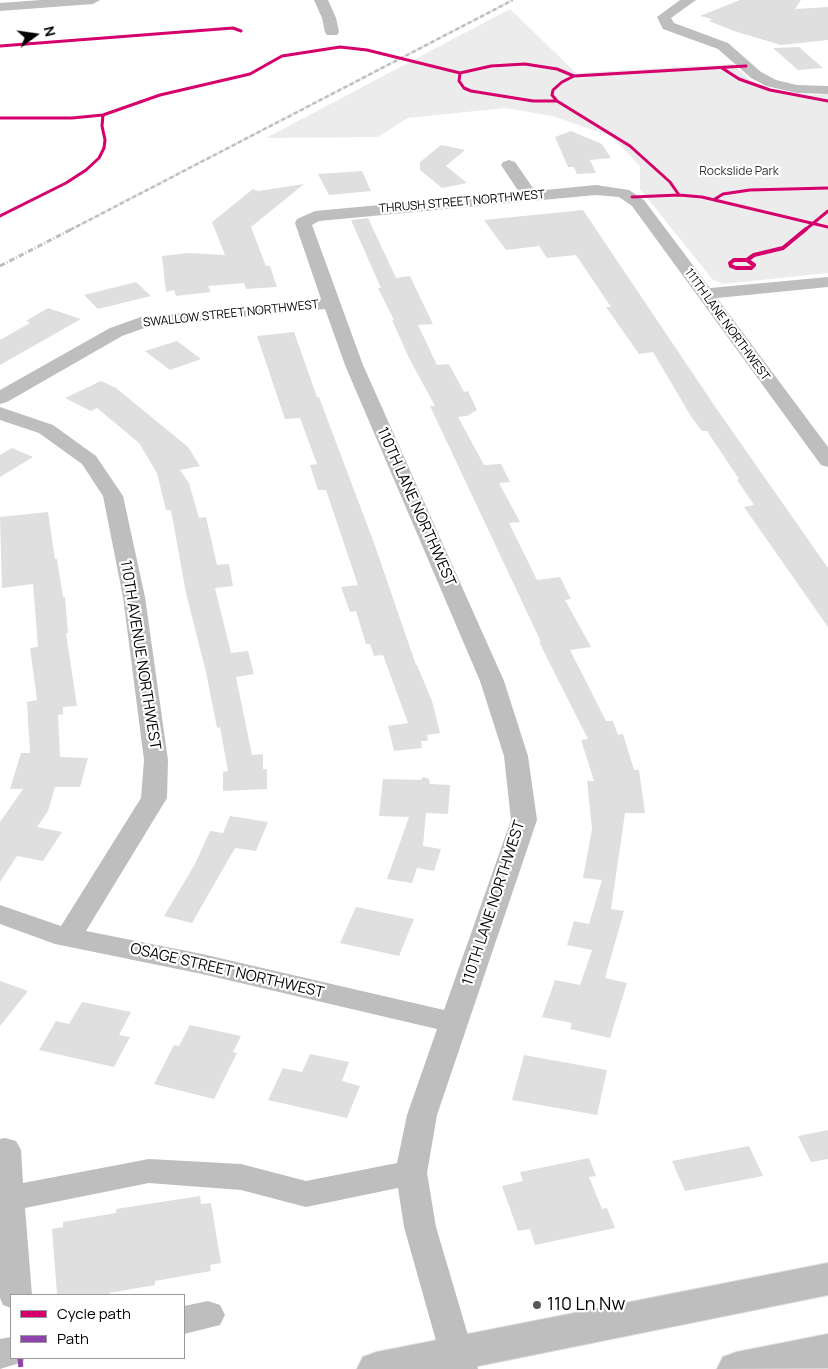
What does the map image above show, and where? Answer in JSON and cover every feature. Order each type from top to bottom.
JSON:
[{"type":"main road","points":[[377,1369],[458,1361],[828,1279]]},
{"type":"main road","points":[[737,1369],[828,1350]]},
{"type":"street","points":[[0,7],[93,0]]},
{"type":"street","points":[[321,0],[329,18],[332,32]]},
{"type":"street","points":[[689,0],[664,16],[668,26],[723,46],[756,75],[771,83],[797,89],[828,90]]},
{"type":"street","points":[[509,165],[530,196]]},
{"type":"street","name":"THRUSH STREET NORTHWEST","points":[[303,223],[315,216],[596,190],[623,192]]},
{"type":"street","name":"111TH LANE NORTHWEST","points":[[623,192],[638,203],[828,461]]},
{"type":"street","name":"110TH LANE NORTHWEST","points":[[303,223],[354,365],[492,681],[516,756],[524,820],[422,1115],[411,1173],[420,1226],[458,1361]]},
{"type":"street","points":[[704,294],[828,282]]},
{"type":"street","name":"SWALLOW STREET NORTHWEST","points":[[0,398],[116,332],[147,321],[332,303]]},
{"type":"street","name":"110TH AVENUE NORTHWEST","points":[[0,413],[46,429],[90,460],[113,496],[134,597],[154,743],[156,760],[154,798],[68,937]]},
{"type":"street","name":"OSAGE STREET NORTHWEST","points":[[0,914],[54,934],[202,964],[455,1023]]},
{"type":"street","points":[[5,1150],[14,1294]]},
{"type":"street","points":[[8,1199],[149,1171],[241,1176],[306,1194],[411,1173]]},
{"type":"green space","name":"Rockslide Park","points":[[510,9],[576,73],[733,64],[750,80],[772,89],[807,95],[828,94],[828,273],[723,284],[713,280],[640,189],[640,166],[611,136],[552,116],[505,108],[408,118],[378,137],[266,138]]},
{"type":"building","points":[[740,0],[801,0],[795,9],[828,7],[828,40],[781,45],[734,31],[709,21],[712,19],[700,16]]},
{"type":"building","points":[[799,47],[823,68],[798,70],[773,48]]},
{"type":"building","points":[[571,131],[602,144],[611,158],[590,160],[596,173],[577,174],[574,167],[568,167],[555,137]]},
{"type":"building","points":[[441,145],[465,150],[446,166],[467,183],[442,188],[420,170],[420,162]]},
{"type":"building","points":[[362,171],[371,191],[329,195],[318,174]]},
{"type":"building","points":[[304,184],[251,227],[266,266],[270,266],[277,287],[246,289],[244,283],[208,286],[211,292],[176,296],[174,290],[166,292],[162,256],[188,253],[225,255],[212,222],[253,189],[258,191]]},
{"type":"building","points":[[583,210],[716,408],[828,568],[828,627],[744,507],[754,505],[707,431],[702,431],[692,418],[653,352],[639,354],[606,307],[611,307],[576,255],[547,258],[539,246],[506,250],[484,220]]},
{"type":"building","points":[[368,218],[396,278],[410,276],[433,324],[418,325],[437,365],[449,364],[464,392],[468,391],[477,410],[467,416],[458,417],[484,465],[501,464],[510,482],[499,483],[520,522],[509,523],[537,580],[560,577],[571,599],[565,600],[591,647],[570,650],[606,721],[613,721],[618,735],[623,734],[634,770],[639,770],[645,813],[625,813],[611,909],[624,911],[605,978],[627,983],[610,1038],[570,1029],[572,1023],[542,1017],[555,980],[580,985],[592,950],[567,945],[574,921],[589,924],[602,880],[583,878],[592,829],[587,781],[594,781],[581,740],[588,739],[539,642],[541,642],[430,406],[435,406],[409,358],[392,320],[394,320],[378,288],[381,288],[351,220]]},
{"type":"building","points":[[136,282],[151,296],[98,309],[84,295]]},
{"type":"building","points":[[48,308],[81,319],[0,365],[0,340],[30,323],[26,321]]},
{"type":"building","points":[[294,332],[317,397],[319,397],[374,543],[416,665],[432,701],[440,733],[427,735],[428,741],[421,741],[422,748],[394,751],[388,726],[408,723],[383,655],[374,656],[370,644],[366,644],[356,611],[350,612],[341,587],[358,585],[326,490],[318,490],[310,465],[317,464],[300,418],[285,419],[257,336]]},
{"type":"building","points":[[177,341],[201,359],[170,370],[145,351]]},
{"type":"building","points":[[101,381],[116,388],[188,447],[200,466],[180,470],[189,483],[199,518],[206,517],[217,565],[229,564],[233,586],[215,588],[231,653],[248,651],[254,674],[236,677],[252,755],[263,754],[263,769],[267,769],[267,789],[223,791],[223,772],[228,771],[220,727],[217,728],[206,672],[186,593],[171,510],[166,510],[157,473],[139,443],[97,408],[91,411],[65,398]]},
{"type":"building","points":[[12,448],[33,457],[0,477],[0,455]]},
{"type":"building","points":[[48,512],[55,559],[57,559],[63,597],[65,597],[68,633],[66,633],[77,706],[63,707],[63,714],[58,715],[60,757],[88,758],[80,787],[55,787],[48,811],[37,827],[62,832],[43,861],[17,856],[0,882],[0,822],[23,789],[10,789],[21,753],[30,753],[27,702],[37,700],[30,648],[38,647],[33,584],[2,588],[0,517]]},
{"type":"building","points":[[423,777],[429,779],[430,784],[450,785],[448,814],[426,813],[423,846],[441,849],[434,871],[417,868],[412,883],[387,879],[409,817],[379,816],[383,779],[421,780]]},
{"type":"building","points":[[230,816],[268,822],[256,851],[235,848],[192,923],[164,916],[195,864],[210,831],[223,833]]},
{"type":"building","points":[[356,907],[414,919],[399,956],[340,943]]},
{"type":"building","points":[[0,981],[28,991],[0,1026]]},
{"type":"building","points":[[82,1002],[131,1012],[119,1035],[130,1037],[114,1067],[39,1050],[56,1021],[69,1024]]},
{"type":"building","points":[[190,1025],[241,1036],[233,1052],[237,1053],[214,1099],[154,1084],[174,1045],[179,1046]]},
{"type":"building","points":[[310,1054],[349,1062],[342,1081],[360,1086],[347,1118],[268,1100],[283,1068],[302,1072]]},
{"type":"building","points":[[524,1055],[607,1070],[597,1115],[512,1100]]},
{"type":"building","points":[[828,1130],[828,1159],[811,1162],[798,1136]]},
{"type":"building","points":[[749,1146],[763,1176],[685,1191],[672,1161]]},
{"type":"building","points":[[589,1158],[596,1176],[589,1177],[602,1209],[607,1208],[615,1228],[535,1245],[530,1229],[518,1231],[502,1186],[523,1181],[520,1172]]},
{"type":"building","points":[[200,1196],[201,1204],[211,1203],[221,1263],[210,1265],[211,1271],[155,1281],[155,1285],[110,1294],[57,1294],[52,1229],[63,1227],[63,1222],[116,1213],[116,1209]]},
{"type":"railway","points":[[70,230],[513,0]]},
{"type":"railway","points":[[0,266],[72,229]]},
{"type":"marked path","points":[[20,1359],[21,1369]]},
{"type":"cycle path","points":[[0,46],[233,28],[241,31]]},
{"type":"cycle path","points":[[0,118],[72,118],[103,115],[160,95],[250,74],[282,56],[340,47],[367,50],[460,73],[491,66],[525,64],[557,69],[574,76]]},
{"type":"cycle path","points":[[679,195],[670,182],[630,146],[557,101],[552,95],[553,90],[562,82],[574,76],[746,66]]},
{"type":"cycle path","points":[[722,68],[739,79],[770,90],[828,101]]},
{"type":"cycle path","points":[[460,73],[459,81],[464,88],[471,91],[533,101],[557,101]]},
{"type":"cycle path","points":[[0,216],[66,183],[86,170],[99,158],[104,148],[105,140],[102,126],[103,115]]},
{"type":"cycle path","points":[[715,199],[723,194],[750,190],[828,188]]},
{"type":"cycle path","points":[[632,197],[679,195],[702,197],[828,227]]},
{"type":"cycle path","points":[[747,260],[754,265],[751,268],[736,268],[731,266],[730,263],[734,260],[747,260],[754,255],[783,248],[828,211]]},
{"type":"place","name":"110 Ln Nw","points":[[537,1305]]}]
